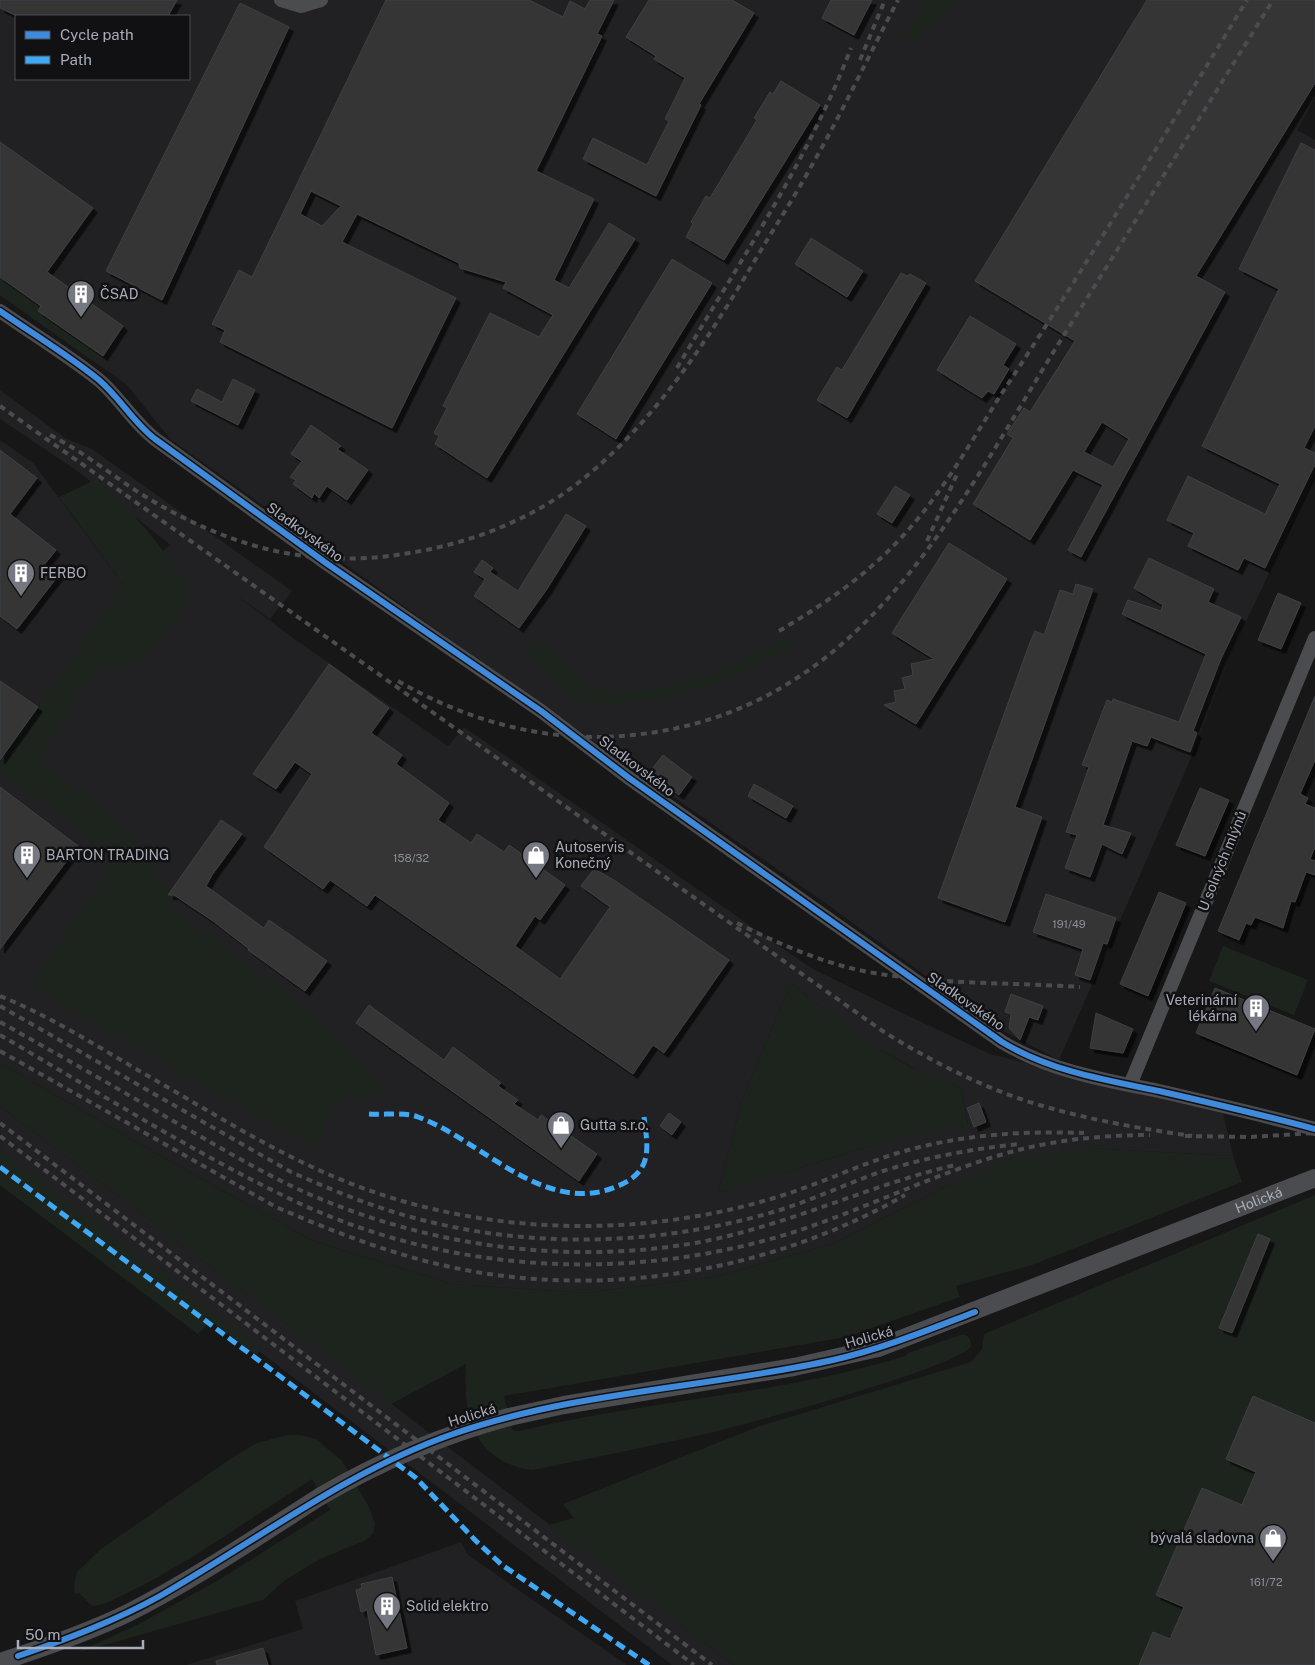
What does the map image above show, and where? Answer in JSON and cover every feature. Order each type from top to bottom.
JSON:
[{"type":"street","points":[[281,0],[301,6],[321,0]]},
{"type":"street","name":"Sladkovského","points":[[0,311],[98,380],[126,408],[139,427],[155,439],[326,563],[548,716],[629,778],[1002,1042],[1025,1056],[1047,1064],[1130,1085],[1247,1110],[1315,1129]]},
{"type":"street","name":"U solných mlýnů","points":[[1130,1085],[1315,638]]},
{"type":"street","name":"Holická","points":[[0,1662],[70,1638],[128,1613],[192,1577],[322,1496],[370,1469],[421,1446],[509,1417],[564,1405],[794,1367],[878,1348],[1315,1178]]},
{"type":"shaded area","points":[[0,0],[1315,0],[1315,97],[1297,130],[1315,140],[1315,476],[1228,660],[1188,765],[1059,1060],[999,1029],[828,905],[508,681],[170,439],[127,385],[0,295]]},
{"type":"shaded area","points":[[926,0],[959,0],[914,39],[904,36]]},
{"type":"shaded area","points":[[0,277],[42,305],[39,311],[100,354],[94,362],[0,295]]},
{"type":"shaded area","points":[[0,390],[65,438],[92,449],[292,591],[270,619],[236,595],[293,638],[448,746],[464,727],[811,968],[990,1054],[1223,1113],[1233,1156],[1087,1148],[948,1185],[835,1243],[715,1277],[585,1293],[452,1284],[313,1241],[0,1063],[0,440],[33,463],[123,584],[170,545],[173,547],[80,473],[0,419]],"holes":[[[791,983],[860,1038],[931,1078],[961,1088],[968,1125],[934,1130],[886,1141],[718,1193],[742,1100]]]},
{"type":"shaded area","points":[[97,479],[148,532],[171,562],[191,594],[164,637],[145,655],[122,667],[104,664],[80,692],[39,759],[124,828],[160,881],[171,890],[167,906],[324,1022],[384,1090],[371,1098],[350,1096],[327,1115],[317,1148],[268,1123],[29,985],[118,856],[0,773],[0,762],[123,584],[59,497]]},
{"type":"shaded area","points":[[535,637],[589,685],[611,691],[663,688],[719,671],[788,638],[790,647],[749,669],[709,686],[645,701],[594,705],[584,703],[565,691],[526,652]]},
{"type":"shaded area","points":[[1223,946],[1308,980],[1294,1015],[1209,981]]},
{"type":"shaded area","points":[[791,983],[851,1029],[892,1056],[937,1079],[961,1088],[968,1126],[904,1137],[718,1193],[742,1100]]},
{"type":"shaded area","points":[[0,1063],[313,1241],[452,1284],[585,1293],[715,1277],[835,1243],[948,1185],[1015,1158],[1087,1148],[1233,1156],[1242,1182],[1032,1265],[956,1286],[960,1297],[846,1337],[504,1396],[512,1430],[520,1431],[568,1420],[810,1380],[905,1356],[908,1353],[961,1335],[967,1336],[970,1341],[971,1346],[959,1355],[931,1367],[850,1394],[710,1433],[532,1470],[512,1465],[496,1457],[484,1446],[476,1434],[467,1402],[466,1364],[391,1404],[0,1106]]},
{"type":"shaded area","points":[[0,1106],[734,1665],[672,1665],[285,1371],[0,1153]]},
{"type":"shaded area","points":[[0,1150],[260,1349],[257,1356],[211,1321],[198,1334],[0,1185]]},
{"type":"shaded area","points":[[1315,1195],[1315,1665],[734,1665],[549,1525],[574,1518],[563,1504],[760,1426],[971,1362],[982,1349],[984,1334]]},
{"type":"shaded area","points":[[287,1435],[300,1435],[316,1439],[342,1461],[369,1507],[375,1524],[373,1533],[366,1540],[320,1559],[285,1580],[263,1600],[76,1653],[139,1624],[217,1581],[330,1510],[312,1479],[200,1552],[117,1598],[92,1606],[79,1593],[75,1594],[74,1586],[77,1572],[101,1549],[233,1457],[257,1443]]},
{"type":"shaded area","points":[[461,1542],[468,1555],[627,1665],[186,1665],[303,1629],[295,1601]]},
{"type":"building","points":[[0,0],[177,0],[169,15],[15,15],[0,8]]},
{"type":"building","points":[[386,0],[529,0],[563,17],[570,1],[585,9],[590,0],[614,0],[597,34],[602,36],[536,171],[594,199],[554,280],[569,288],[609,223],[635,239],[487,478],[435,444],[439,436],[434,433],[447,408],[443,406],[490,313],[539,337],[553,315],[503,288],[506,282],[460,268],[459,263],[357,214],[342,242],[456,298],[392,428],[220,342],[225,330],[212,324],[239,270],[252,277]],"holes":[[[311,191],[341,206],[322,226],[300,214]]]},
{"type":"building","points":[[649,0],[732,0],[754,13],[699,104],[701,105],[656,196],[583,159],[593,138],[647,165],[669,121],[665,119],[685,78],[654,59],[656,56],[626,37]]},
{"type":"building","points":[[831,0],[872,0],[854,35],[822,18]]},
{"type":"building","points":[[1147,0],[1315,0],[1315,83],[1196,276],[1225,292],[1081,557],[1068,550],[1103,485],[1073,470],[1030,540],[973,504],[1013,438],[1007,434],[1024,408],[1030,412],[1075,341],[975,281]],"holes":[[[1102,422],[1129,439],[1113,467],[1084,452]]]},
{"type":"building","points":[[240,3],[289,27],[162,300],[106,271]]},
{"type":"building","points":[[781,81],[820,105],[724,260],[686,237],[693,224],[691,222],[706,196],[710,198],[757,120],[754,118],[770,92],[773,94]]},
{"type":"building","points":[[0,142],[93,208],[47,272],[123,326],[103,356],[38,311],[41,306],[0,277]]},
{"type":"building","points":[[1301,143],[1315,150],[1315,426],[1304,448],[1315,453],[1315,464],[1265,568],[1244,558],[1238,570],[1188,546],[1194,533],[1167,520],[1188,476],[1265,514],[1280,484],[1202,446],[1279,289],[1239,269]]},
{"type":"building","points":[[811,238],[863,271],[847,297],[795,264]]},
{"type":"building","points":[[672,259],[712,283],[616,439],[577,414]]},
{"type":"building","points":[[901,273],[907,276],[910,274],[926,283],[847,418],[817,400],[837,367],[842,370]]},
{"type":"building","points":[[970,316],[1016,344],[1003,365],[1009,369],[994,394],[988,391],[982,398],[937,370]]},
{"type":"building","points":[[233,379],[255,390],[238,425],[191,401],[197,389],[222,402]]},
{"type":"building","points":[[311,425],[341,446],[337,449],[368,470],[347,500],[327,486],[319,498],[314,493],[312,498],[293,484],[296,480],[290,477],[302,461],[291,454]]},
{"type":"building","name":"FERBO","points":[[0,450],[37,478],[10,514],[56,550],[44,565],[58,576],[17,629],[0,616]]},
{"type":"building","points":[[895,486],[910,495],[892,523],[877,514]]},
{"type":"building","points":[[566,514],[586,526],[547,589],[519,628],[474,596],[486,578],[474,572],[482,560],[493,568],[490,572],[518,591]]},
{"type":"building","points":[[949,543],[1007,579],[916,724],[884,705],[896,702],[894,691],[905,689],[902,678],[913,675],[911,664],[934,659],[892,633]]},
{"type":"building","points":[[1149,558],[1214,589],[1208,602],[1241,617],[1220,661],[1193,731],[1197,733],[1190,752],[1151,737],[1147,746],[1132,741],[1103,825],[1131,833],[1122,854],[1102,844],[1090,877],[1065,868],[1077,835],[1066,832],[1089,767],[1082,765],[1107,700],[1112,702],[1113,699],[1179,722],[1206,654],[1122,614],[1128,600],[1161,611],[1163,605],[1134,588]]},
{"type":"building","points":[[1076,584],[1093,589],[1015,807],[1042,817],[1005,922],[938,898],[1035,631],[1044,635],[1060,590],[1073,594]]},
{"type":"building","points":[[1278,593],[1301,603],[1281,649],[1258,640]]},
{"type":"building","points":[[329,664],[389,708],[371,733],[402,755],[396,764],[449,803],[438,820],[471,843],[477,834],[504,852],[509,845],[565,885],[540,920],[535,916],[515,946],[560,979],[610,907],[581,886],[594,869],[614,880],[729,960],[664,1053],[653,1045],[633,1074],[375,895],[367,906],[330,880],[323,889],[264,847],[312,774],[295,762],[276,789],[253,774]]},
{"type":"building","points":[[0,681],[38,707],[0,760]]},
{"type":"building","points":[[1315,696],[1315,760],[1300,794],[1308,798],[1305,804],[1315,808],[1315,847],[1310,859],[1315,861],[1315,875],[1306,872],[1295,902],[1291,901],[1283,928],[1255,917],[1251,925],[1246,923],[1239,940],[1218,931]]},
{"type":"building","points":[[663,755],[692,777],[679,795],[649,773]]},
{"type":"building","points":[[754,784],[793,806],[786,818],[748,796]]},
{"type":"building","name":"BARTON TRADING","points":[[0,787],[78,846],[0,949]]},
{"type":"building","points":[[1200,788],[1229,800],[1205,856],[1176,845]]},
{"type":"building","points":[[221,820],[242,834],[206,886],[264,928],[269,920],[327,961],[305,991],[248,950],[213,921],[174,895],[168,895]]},
{"type":"building","points":[[1159,892],[1186,903],[1148,996],[1120,984]]},
{"type":"building","points":[[1046,894],[1116,918],[1107,944],[1103,943],[1090,980],[1075,975],[1083,949],[1033,932]]},
{"type":"building","name":"Veterinární lékárna","points":[[1215,988],[1315,1029],[1297,1075],[1196,1033]]},
{"type":"building","points":[[1011,994],[1043,1006],[1038,1020],[1029,1017],[1020,1040],[1009,1028],[1011,1014],[1005,1012]]},
{"type":"building","points":[[369,1005],[444,1060],[453,1047],[501,1083],[498,1086],[518,1100],[514,1104],[538,1120],[541,1115],[597,1154],[579,1181],[356,1023]]},
{"type":"building","points":[[1096,1013],[1133,1029],[1123,1053],[1090,1048]]},
{"type":"building","points":[[979,1103],[986,1122],[974,1127],[967,1108]]},
{"type":"building","points":[[669,1113],[681,1122],[672,1135],[660,1126]]},
{"type":"building","points":[[1258,1234],[1270,1239],[1232,1333],[1219,1328]]},
{"type":"building","points":[[1253,1396],[1315,1423],[1315,1665],[1139,1665],[1153,1632],[1170,1639],[1184,1607],[1156,1595],[1202,1488],[1242,1505],[1256,1472],[1226,1459]]},
{"type":"building","name":"Solid elektro","points":[[392,1577],[407,1648],[376,1655],[367,1610],[361,1612],[356,1590],[362,1588],[361,1584]]},
{"type":"building","points":[[263,1648],[268,1665],[217,1665],[216,1661]]},
{"type":"railway","points":[[860,60],[885,0]]},
{"type":"railway","points":[[50,435],[84,455],[138,492],[182,517],[212,531],[243,542],[296,555],[372,558],[409,553],[473,538],[533,512],[570,489],[627,439],[652,411],[698,351],[806,177],[898,0]]},
{"type":"railway","points":[[779,631],[827,601],[872,566],[915,523],[929,505],[1067,293],[1247,0]]},
{"type":"railway","points":[[398,681],[453,708],[511,727],[571,736],[633,735],[712,719],[780,688],[839,646],[891,595],[937,537],[979,474],[1273,0]]},
{"type":"railway","points":[[677,368],[793,172],[814,132],[851,48]]},
{"type":"railway","points":[[0,406],[884,1032],[964,1076],[1006,1094],[1067,1113],[1102,1121],[1192,1136]]},
{"type":"railway","points":[[927,541],[958,472]]},
{"type":"railway","points":[[737,923],[778,943],[850,968],[934,980],[1080,987]]},
{"type":"railway","points":[[0,996],[42,1015],[245,1132],[287,1155],[330,1175],[373,1192],[417,1205],[462,1215],[508,1222],[601,1226],[647,1223],[692,1217],[725,1211],[773,1198],[889,1156],[933,1144],[998,1135],[1084,1133]]},
{"type":"railway","points":[[0,1006],[291,1172],[350,1197],[396,1213],[456,1228],[503,1235],[549,1239],[596,1239],[643,1237],[689,1231],[735,1222],[780,1210],[883,1171],[917,1162],[967,1151],[1019,1144]]},
{"type":"railway","points":[[0,1022],[236,1157],[309,1194],[372,1218],[417,1231],[462,1241],[508,1248],[602,1252],[649,1249],[695,1243],[761,1227],[889,1184],[955,1165]]},
{"type":"railway","points":[[0,1035],[207,1156],[278,1193],[339,1220],[401,1240],[465,1255],[531,1262],[597,1264],[662,1260],[727,1249],[791,1233],[964,1167],[1022,1149],[1086,1138],[1150,1135]]},
{"type":"railway","points":[[0,1051],[276,1207],[339,1233],[388,1250],[467,1270],[531,1279],[596,1280],[660,1276],[725,1265],[787,1247],[847,1224],[905,1195]]},
{"type":"railway","points":[[0,1123],[712,1665]]},
{"type":"railway","points":[[1185,1136],[1250,1137],[1315,1133]]},
{"type":"railway","points":[[0,1136],[694,1665]]},
{"type":"marked path","points":[[369,1114],[413,1115],[442,1128],[515,1172],[540,1184],[565,1192],[591,1193],[618,1186],[629,1180],[643,1166],[647,1149],[644,1117]]},
{"type":"marked path","points":[[0,1167],[416,1478],[476,1541],[502,1565],[649,1665]]},
{"type":"cycle path","points":[[0,311],[63,353],[99,380],[155,439],[326,563],[541,711],[629,778],[1002,1042],[1039,1060],[1078,1073],[1315,1129]]},
{"type":"cycle path","points":[[18,1656],[126,1614],[160,1596],[304,1508],[376,1467],[414,1449],[453,1434],[547,1408],[786,1369],[851,1356],[887,1345],[975,1312]]},
{"type":"place","name":"ČSAD","points":[[81,318]]},
{"type":"place","name":"FERBO","points":[[21,597]]},
{"type":"place","name":"BARTON TRADING","points":[[27,879]]},
{"type":"place","name":"Autoservis Konečný","points":[[536,879]]},
{"type":"place","name":"Veterinární lékárna","points":[[1256,1032]]},
{"type":"place","name":"Gutta s.r.o.","points":[[561,1149]]},
{"type":"place","name":"bývalá sladovna","points":[[1273,1562]]},
{"type":"place","name":"Solid elektro","points":[[387,1630]]}]
